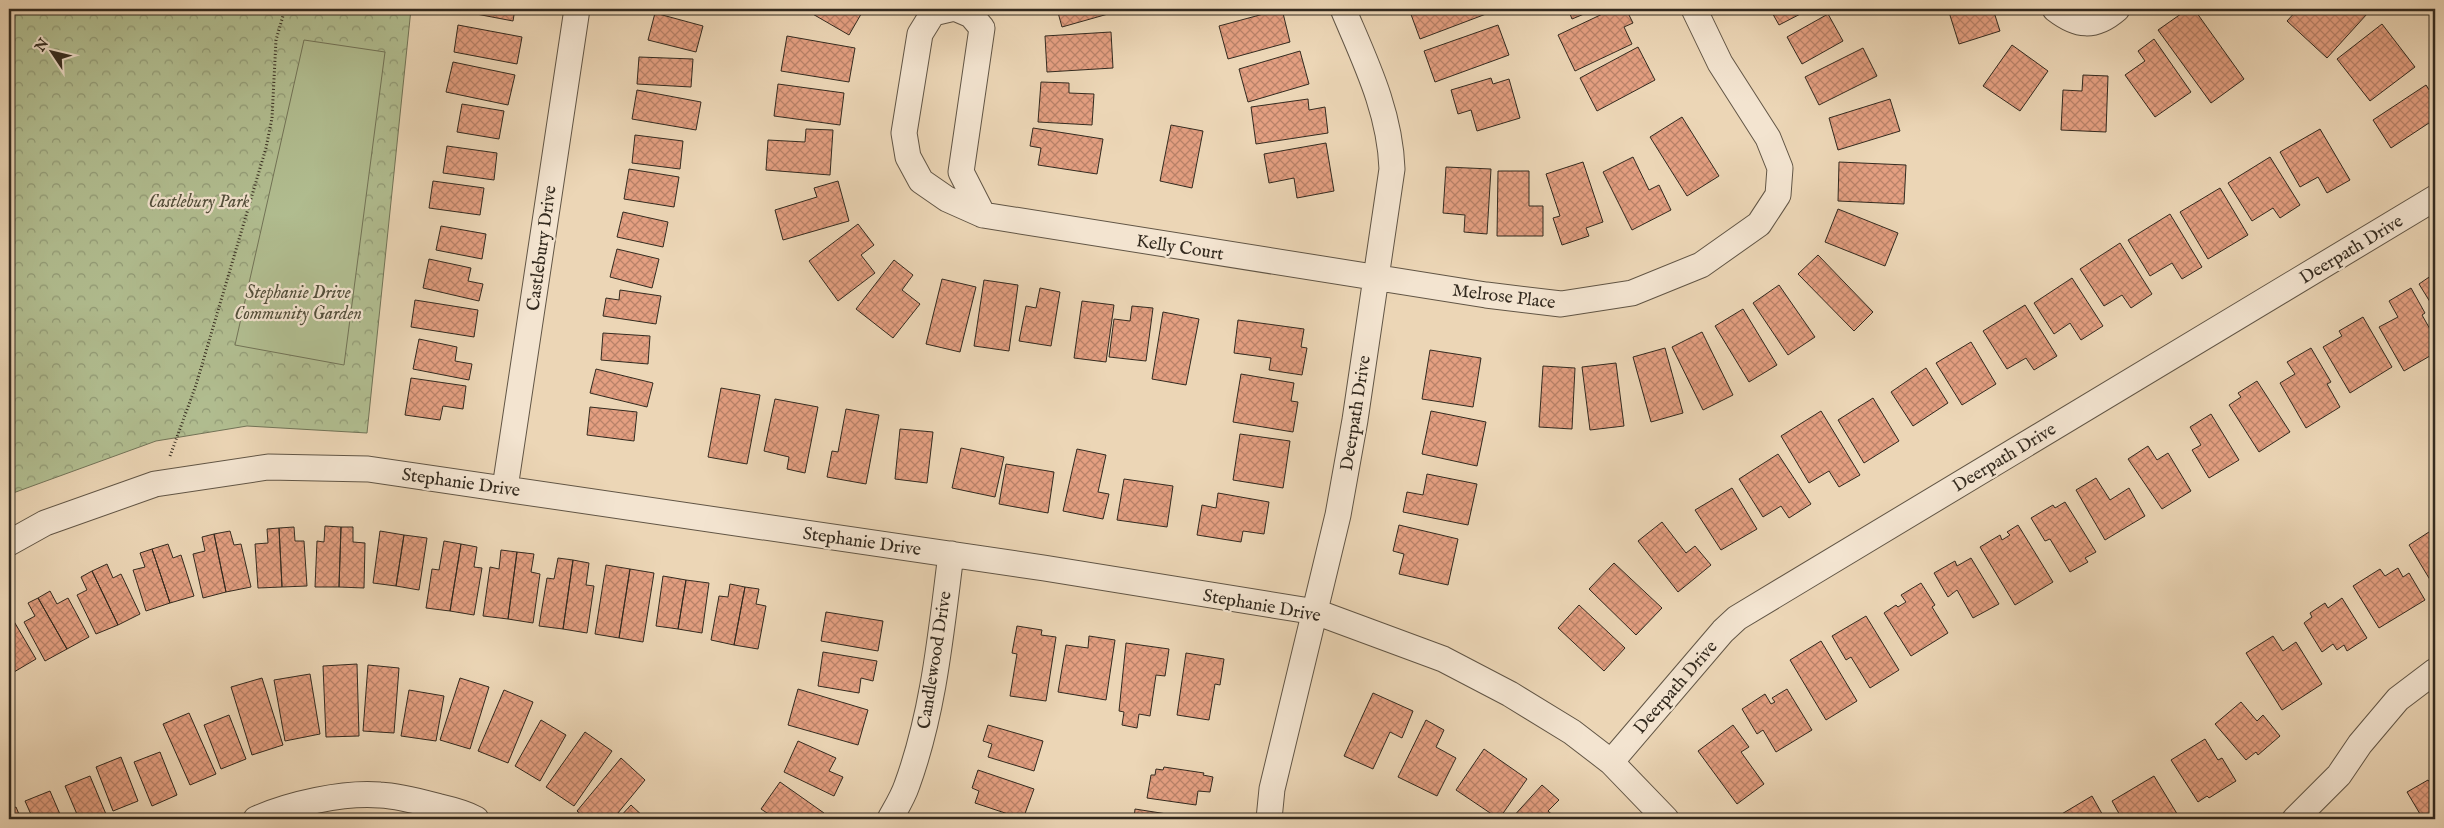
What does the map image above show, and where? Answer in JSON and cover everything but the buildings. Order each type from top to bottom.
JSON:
[{"type":"street","name":"Castlebury Drive","points":[[506,488],[577,9]]},
{"type":"street","name":"Kelly Court","points":[[950,9],[933,13],[920,34],[904,133],[908,157],[921,181],[947,199],[983,215],[1377,277]]},
{"type":"street","points":[[957,9],[972,15],[982,28],[961,172],[983,215]]},
{"type":"street","name":"Deerpath Drive","points":[[1269,819],[1272,789],[1316,612],[1341,496],[1377,277],[1392,169],[1391,143],[1384,111],[1343,9]]},
{"type":"street","name":"Melrose Place","points":[[1377,277],[1486,295],[1561,304],[1632,292],[1701,265],[1759,224],[1778,196],[1780,168],[1768,138],[1720,63],[1694,9]]},
{"type":"street","points":[[2054,9],[2069,20],[2084,23],[2093,23],[2107,18],[2117,9]]},
{"type":"street","name":"Deerpath Drive","points":[[1611,762],[1723,631],[1737,618],[2435,198]]},
{"type":"street","name":"Stephanie Drive","points":[[9,543],[45,524],[161,483],[278,467],[368,469],[951,554],[1316,612],[1443,659],[1510,694],[1572,732],[1611,762],[1666,819]]},
{"type":"street","name":"Candlewood Drive","points":[[890,819],[907,787],[923,733],[934,680],[951,554]]},
{"type":"street","points":[[2295,819],[2339,775],[2360,744],[2398,699],[2435,671]]},
{"type":"street","points":[[256,819],[273,812],[324,799],[380,794],[427,803],[467,814],[476,819]]},
{"type":"path","points":[[161,483],[196,385],[266,148],[272,118],[276,40],[285,9]]},
{"type":"green space","name":"Castlebury Park","points":[[9,9],[411,9],[367,433],[247,426],[156,441],[13,493],[9,486]]},
{"type":"green space","name":"Stephanie Drive Community Garden","points":[[304,40],[385,52],[344,365],[235,345]]}]
